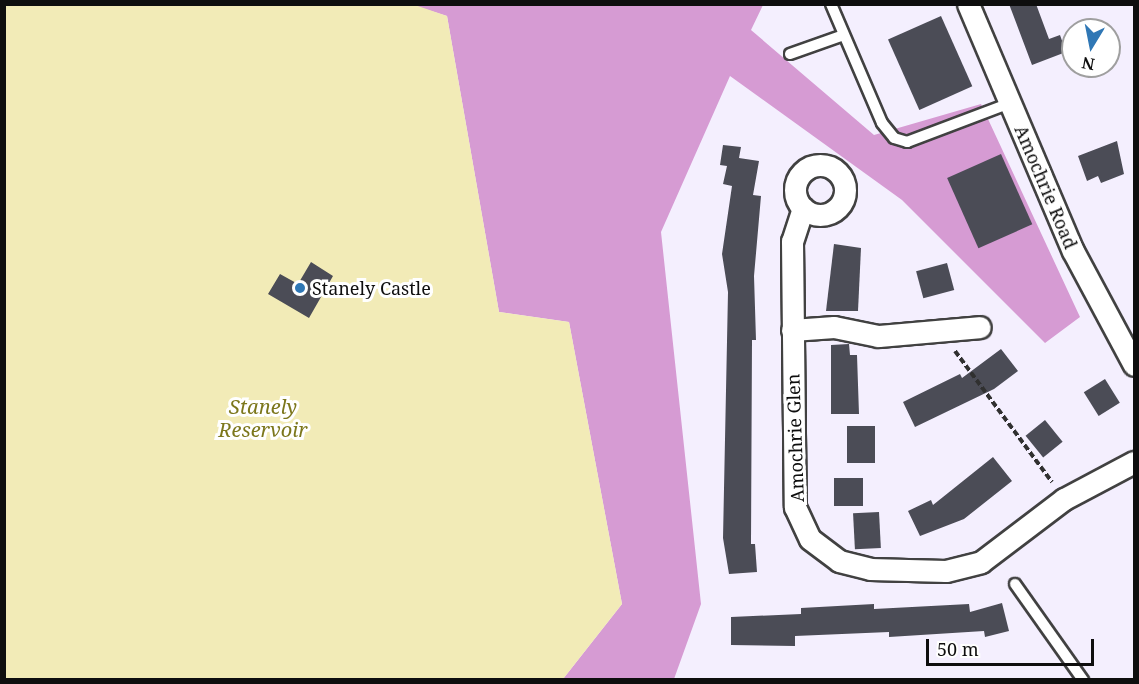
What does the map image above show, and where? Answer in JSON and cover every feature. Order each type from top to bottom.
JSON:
[{"type":"street","name":"Amochrie Road","points":[[968,4],[1073,251],[1134,365]]},
{"type":"street","name":"Amochrie Glen","points":[[803,208],[792,241],[795,507],[810,539],[839,561],[894,571],[964,566],[981,561],[1064,499],[1134,462]]},
{"type":"street","points":[[792,330],[834,327],[878,336],[980,327]]},
{"type":"lane","points":[[831,4],[882,123],[894,138],[907,142],[1010,103]]},
{"type":"lane","points":[[790,54],[844,35]]},
{"type":"lane","points":[[1015,584],[1083,680]]},
{"type":"path","points":[[940,331],[1064,499]]},
{"type":"shaded area","points":[[412,5],[763,5],[751,30],[874,135],[981,104],[1080,317],[1045,343],[902,200],[730,76],[661,232],[701,604],[674,679],[563,679],[622,604],[569,322],[499,312],[447,16]]},
{"type":"water","name":"Stanely Reservoir","points":[[412,4],[447,16],[499,312],[569,322],[622,604],[563,679],[5,679],[4,5]]},
{"type":"building","points":[[1009,4],[1036,4],[1049,39],[1060,35],[1061,54],[1032,65]]},
{"type":"building","points":[[941,16],[972,86],[919,110],[888,40]]},
{"type":"building","points":[[1117,141],[1124,174],[1101,183],[1098,176],[1087,181],[1078,156]]},
{"type":"building","points":[[723,145],[741,147],[739,158],[759,161],[753,195],[761,196],[754,276],[756,340],[752,340],[751,544],[755,544],[757,572],[729,574],[723,538],[728,292],[722,254],[732,186],[723,184],[727,166],[720,165]]},
{"type":"building","points":[[1001,154],[1032,224],[978,248],[947,178]]},
{"type":"building","points":[[834,244],[861,248],[858,311],[826,311]]},
{"type":"building","points":[[311,262],[333,276],[309,318],[268,294],[280,274],[298,284]]},
{"type":"building","points":[[947,263],[954,290],[923,298],[916,271]]},
{"type":"building","points":[[849,344],[850,355],[857,355],[859,414],[831,414],[831,345]]},
{"type":"building","points":[[1001,349],[1018,371],[994,389],[915,427],[903,402],[960,374],[962,378]]},
{"type":"building","points":[[1105,379],[1120,403],[1099,416],[1084,392]]},
{"type":"building","points":[[1045,420],[1063,442],[1043,457],[1026,436]]},
{"type":"building","points":[[847,426],[875,426],[875,463],[847,463]]},
{"type":"building","points":[[993,457],[1012,481],[964,519],[920,536],[908,511],[931,500],[933,505]]},
{"type":"building","points":[[834,478],[863,478],[863,506],[834,506]]},
{"type":"building","points":[[879,512],[881,548],[855,549],[853,513]]},
{"type":"building","points":[[1002,603],[1009,631],[985,637],[984,631],[889,637],[889,632],[795,636],[795,646],[731,645],[731,617],[801,614],[801,608],[874,604],[874,609],[969,604],[970,612]]},
{"type":"place","name":"Stanely Castle","points":[[300,288]]}]
